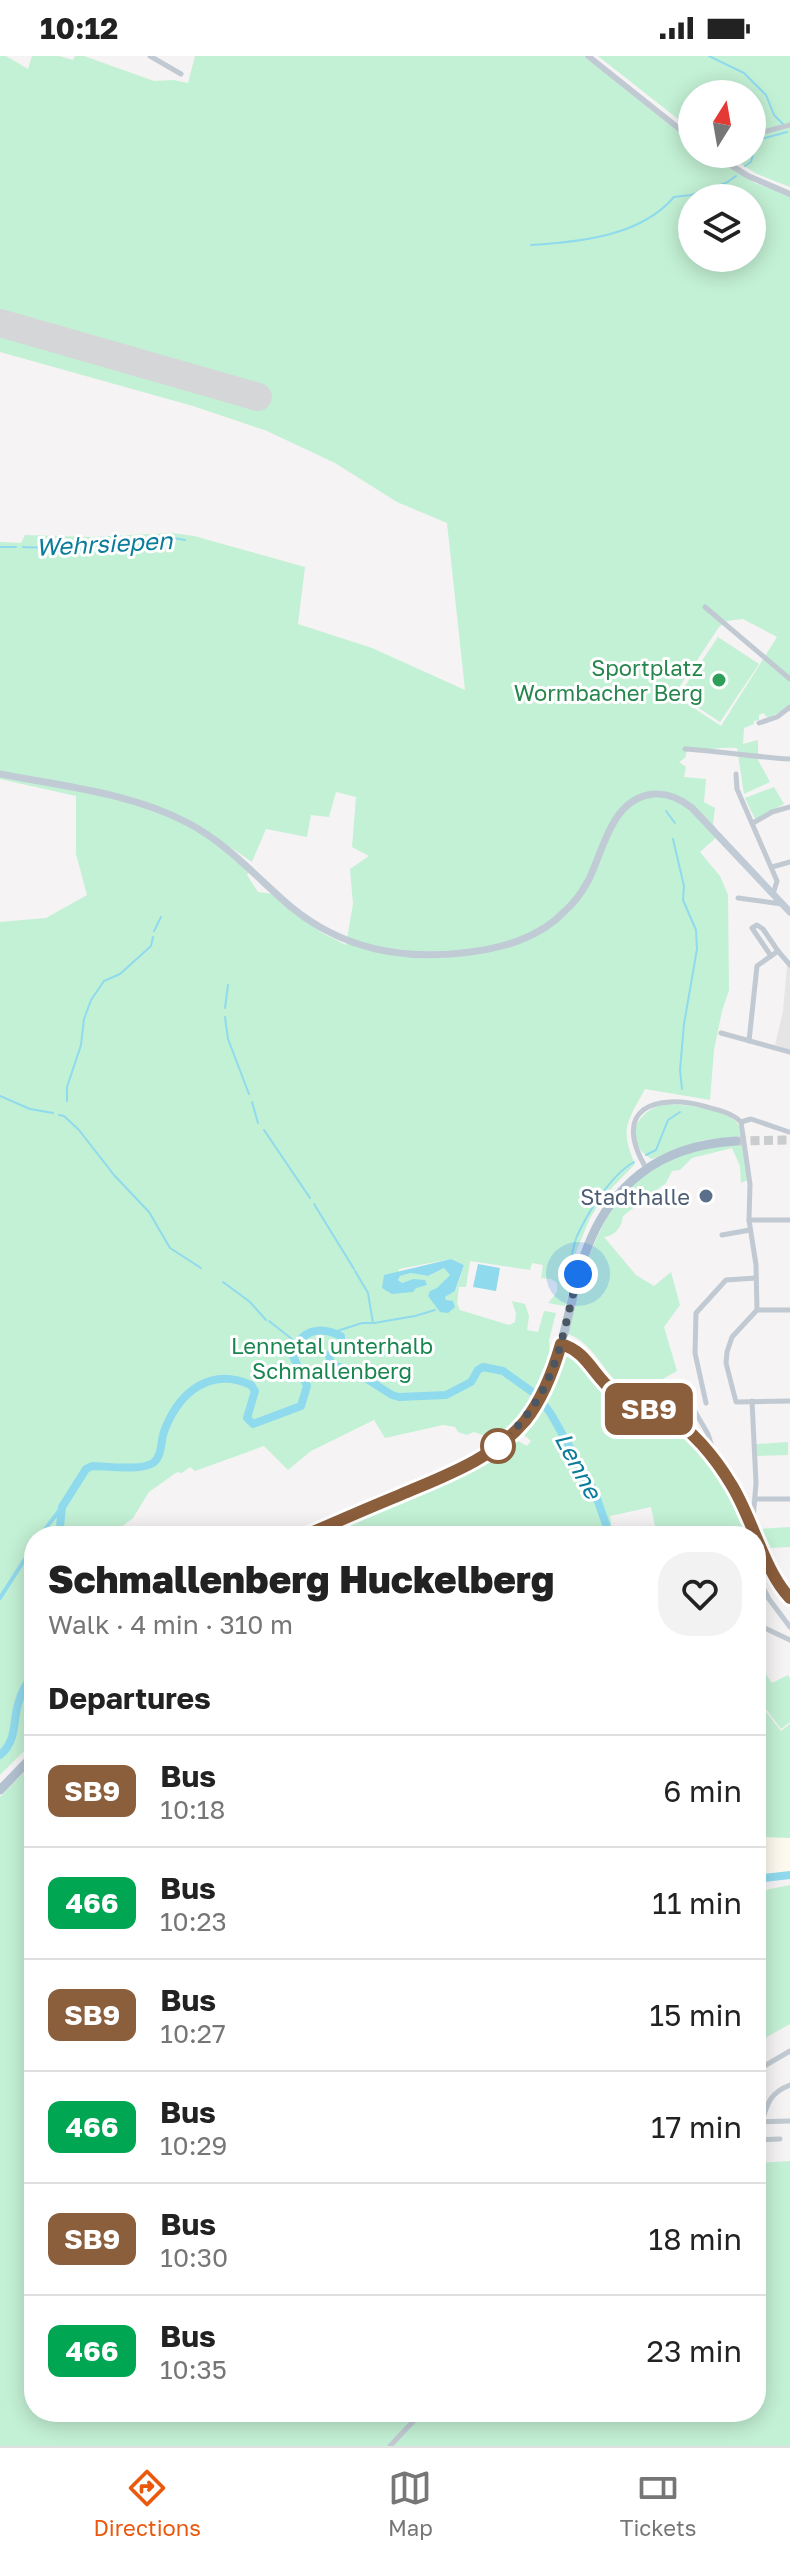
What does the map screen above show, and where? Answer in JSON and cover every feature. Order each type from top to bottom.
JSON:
[{"type":"main road","points":[[0,774],[130,801],[169,814],[226,848],[325,930],[380,952],[439,955],[500,947],[534,934],[568,909],[587,883],[621,811],[636,799],[656,794],[674,796],[692,808],[787,907]]},
{"type":"main road","points":[[327,1526],[459,1469],[489,1452],[515,1431],[535,1407],[551,1374],[583,1258],[597,1223],[615,1197],[647,1169],[686,1149],[736,1141]]},
{"type":"main road","points":[[0,1790],[24,1765]]},
{"type":"street","points":[[150,56],[181,74]]},
{"type":"street","points":[[588,56],[678,128]]},
{"type":"street","points":[[766,132],[789,125]]},
{"type":"street","points":[[735,168],[790,194]]},
{"type":"street","points":[[705,607],[790,679]]},
{"type":"street","points":[[759,723],[777,717],[790,707]]},
{"type":"street","points":[[685,749],[714,749],[789,758]]},
{"type":"street","points":[[736,774],[737,789],[778,884],[773,894]]},
{"type":"street","points":[[753,823],[772,812],[790,807]]},
{"type":"street","points":[[772,867],[790,862]]},
{"type":"street","points":[[738,898],[787,907]]},
{"type":"street","points":[[771,956],[752,928],[757,925],[763,928],[790,965]]},
{"type":"street","points":[[749,1041],[756,967],[778,951]]},
{"type":"street","points":[[721,1033],[790,1052]]},
{"type":"street","points":[[647,1169],[632,1137],[634,1122],[640,1111],[661,1101],[703,1106],[736,1117],[741,1122],[750,1184],[749,1220],[757,1310],[732,1337],[726,1356],[735,1401],[790,1401]]},
{"type":"street","points":[[741,1122],[749,1119],[789,1132]]},
{"type":"street","points":[[749,1220],[790,1220]]},
{"type":"street","points":[[722,1235],[750,1230]]},
{"type":"street","points":[[706,1403],[695,1353],[696,1313],[726,1280],[756,1278]]},
{"type":"street","points":[[757,1310],[790,1310]]},
{"type":"street","points":[[561,1344],[582,1353],[606,1386],[619,1396],[678,1423],[732,1484],[752,1526]]},
{"type":"street","points":[[687,1398],[708,1434],[717,1464]]},
{"type":"street","points":[[750,1521],[753,1520],[756,1499],[752,1401]]},
{"type":"street","points":[[756,1499],[790,1499]]},
{"type":"street","points":[[766,1556],[778,1582],[790,1598]]},
{"type":"street","points":[[766,1593],[790,1627]]},
{"type":"street","points":[[766,1629],[790,1640]]},
{"type":"street","points":[[766,2065],[790,2051]]},
{"type":"street","points":[[766,2107],[778,2090],[790,2085]]},
{"type":"street","points":[[766,2122],[790,2121]]},
{"type":"street","points":[[766,2140],[780,2139]]},
{"type":"street","points":[[390,2446],[413,2422]]},
{"type":"shaded area","points":[[787,966],[790,968],[790,1050],[775,1045],[783,1011]]},
{"type":"shaded area","points":[[766,1837],[790,1838],[790,1873],[766,1874]]},
{"type":"green space","name":"Lennetal unterhalb Schmallenberg","points":[[0,56],[6,56],[28,69],[32,56],[59,56],[73,60],[75,56],[84,56],[154,81],[188,83],[195,56],[584,56],[678,132],[678,168],[730,168],[758,184],[678,184],[678,272],[766,272],[766,187],[790,196],[790,704],[768,718],[763,713],[759,715],[759,720],[744,728],[743,744],[758,740],[758,760],[770,782],[744,794],[737,748],[687,750],[685,758],[679,762],[686,767],[684,777],[706,779],[704,802],[715,808],[713,824],[720,834],[700,852],[720,876],[728,895],[729,990],[714,1050],[710,1100],[645,1089],[628,1125],[627,1142],[635,1164],[603,1197],[590,1218],[571,1264],[576,1268],[565,1306],[548,1303],[557,1292],[557,1283],[541,1278],[543,1265],[532,1263],[530,1270],[470,1261],[466,1287],[459,1287],[457,1303],[460,1310],[509,1325],[515,1322],[516,1314],[512,1301],[525,1304],[529,1316],[527,1330],[538,1332],[544,1311],[556,1313],[549,1340],[550,1356],[546,1373],[518,1424],[501,1439],[487,1444],[483,1435],[474,1432],[467,1435],[458,1432],[455,1427],[443,1425],[385,1438],[374,1420],[311,1451],[288,1470],[264,1446],[195,1471],[190,1467],[182,1473],[177,1472],[149,1492],[133,1518],[123,1526],[24,1526],[24,1751],[0,1775],[0,922],[46,918],[87,895],[76,854],[76,796],[0,779],[0,776],[103,796],[177,821],[213,841],[249,871],[247,875],[258,892],[274,894],[320,932],[346,945],[353,904],[350,869],[369,856],[352,847],[356,797],[336,792],[329,817],[311,815],[307,837],[266,829],[252,862],[205,830],[166,810],[0,771],[0,542],[21,543],[25,535],[92,537],[172,533],[194,536],[305,567],[298,624],[372,648],[465,690],[447,523],[397,502],[335,463],[267,431],[193,406],[0,352]],"holes":[[[743,619],[777,637],[721,726],[674,695],[719,627],[727,621]],[[451,1259],[464,1265],[456,1290],[445,1300],[437,1289],[450,1275],[444,1268],[428,1276],[411,1273],[400,1276],[398,1280],[402,1283],[413,1279],[392,1294],[399,1269]]]},
{"type":"green space","points":[[598,56],[790,56],[790,187],[747,168],[766,168],[766,80],[678,80],[678,119]]},
{"type":"green space","name":"Sportplatz Wormbacher Berg","points":[[718,637],[759,664],[720,722],[679,695]]},
{"type":"green space","points":[[774,787],[784,804],[755,819],[745,798]]},
{"type":"green space","points":[[665,1104],[692,1106],[725,1115],[738,1124],[742,1136],[703,1140],[652,1159],[637,1145],[636,1128],[646,1113]]},
{"type":"green space","points":[[742,1143],[748,1180],[741,1183],[740,1166],[732,1148],[692,1158],[680,1170],[672,1171],[666,1183],[623,1216],[615,1233],[604,1237],[636,1275],[654,1286],[671,1272],[680,1305],[664,1327],[677,1371],[643,1390],[708,1458],[728,1484],[746,1519],[743,1526],[655,1526],[651,1507],[610,1516],[612,1526],[337,1526],[477,1464],[518,1441],[527,1446],[531,1441],[524,1435],[526,1428],[539,1411],[566,1353],[582,1359],[603,1387],[616,1398],[624,1388],[585,1344],[568,1334],[582,1279],[602,1226],[617,1203],[635,1182],[657,1165],[690,1149]]},
{"type":"green space","points":[[788,1442],[788,1455],[757,1456],[756,1444]]},
{"type":"green space","points":[[790,1527],[790,1547],[767,1548],[766,1528]]},
{"type":"green space","points":[[766,1674],[772,1683],[788,1675],[790,1679],[790,1722],[781,1729],[766,1709]]},
{"type":"green space","points":[[766,1712],[781,1731],[790,1724],[790,1838],[766,1837]]},
{"type":"green space","points":[[24,1772],[24,2422],[766,2422],[766,2162],[790,2161],[790,2446],[0,2446],[0,1797]]},
{"type":"green space","points":[[790,1885],[790,2024],[766,2037],[766,1890]]},
{"type":"water","points":[[451,1259],[464,1265],[455,1291],[445,1297],[453,1301],[455,1307],[448,1313],[440,1312],[428,1296],[450,1275],[444,1268],[428,1276],[411,1273],[400,1276],[398,1280],[402,1283],[413,1279],[425,1280],[427,1285],[413,1292],[392,1294],[382,1288],[384,1275]]},
{"type":"water","points":[[478,1264],[500,1268],[496,1291],[473,1287]]},
{"type":"waterway","points":[[709,56],[744,73],[766,95],[774,115],[783,124]]},
{"type":"waterway","points":[[766,138],[787,132]]},
{"type":"waterway","points":[[531,245],[589,239],[627,229],[645,221],[674,197],[691,195],[726,183],[736,176]]},
{"type":"waterway","name":"Wehrsiepen","points":[[23,547],[114,549],[162,536],[185,540]]},
{"type":"waterway","name":"Wehrsiepen","points":[[0,547],[16,547]]},
{"type":"waterway","points":[[666,811],[675,823]]},
{"type":"waterway","points":[[673,839],[684,886],[683,900],[696,930],[697,949],[684,1024],[680,1070],[682,1089]]},
{"type":"waterway","points":[[154,931],[161,917]]},
{"type":"waterway","points":[[67,1101],[67,1087],[91,1000],[104,981],[120,974],[151,946],[153,937]]},
{"type":"waterway","points":[[225,1008],[228,985]]},
{"type":"waterway","points":[[225,1017],[228,1039],[249,1094]]},
{"type":"waterway","points":[[0,1096],[30,1109],[53,1113]]},
{"type":"waterway","points":[[252,1102],[258,1123]]},
{"type":"waterway","points":[[646,1155],[656,1150],[668,1120],[680,1112]]},
{"type":"waterway","points":[[59,1115],[79,1130],[114,1175],[149,1212],[170,1248],[201,1268]]},
{"type":"waterway","points":[[264,1130],[310,1198]]},
{"type":"waterway","points":[[569,1267],[577,1236],[594,1205],[617,1176],[634,1162]]},
{"type":"waterway","points":[[314,1204],[354,1269]]},
{"type":"waterway","points":[[334,1332],[362,1323],[373,1323],[368,1293],[355,1271]]},
{"type":"waterway","points":[[223,1282],[250,1302],[266,1320]]},
{"type":"waterway","points":[[374,1323],[435,1310]]},
{"type":"waterway","points":[[269,1321],[297,1343]]},
{"type":"waterway","name":"Lenne","points":[[60,1526],[62,1507],[86,1469],[92,1466],[140,1467],[153,1463],[171,1415],[199,1386],[223,1379],[251,1385],[255,1391],[247,1418],[253,1424],[301,1406],[307,1386],[292,1354],[300,1340],[318,1331],[341,1336],[341,1343],[329,1355],[331,1364],[359,1374],[399,1397],[446,1395],[471,1382],[483,1367],[503,1371],[538,1396],[551,1414],[573,1453],[578,1469],[594,1490],[607,1526]]},
{"type":"waterway","points":[[48,1526],[62,1507]]},
{"type":"waterway","points":[[0,1598],[24,1561]]},
{"type":"waterway","name":"Lenne","points":[[0,1755],[10,1743],[24,1688]]},
{"type":"waterway","name":"Lenne","points":[[766,1878],[790,1875]]},
{"type":"runway","points":[[0,323],[258,397]]},
{"type":"tunnel","points":[[737,1141],[790,1140]]},
{"type":"bus line","name":"SB9","points":[[327,1526],[459,1469],[509,1437],[535,1407],[546,1387],[561,1344],[582,1353],[606,1386],[619,1396],[672,1419],[689,1432],[732,1484],[753,1526]]},
{"type":"bus line","name":"SB9","points":[[766,1556],[778,1582],[790,1598]]},
{"type":"place","name":"Sportplatz Wormbacher Berg","points":[[719,680]]},
{"type":"place","name":"Stadthalle","points":[[706,1196]]},
{"type":"route","points":[[498,1446],[524,1422],[546,1387],[578,1274]]}]
